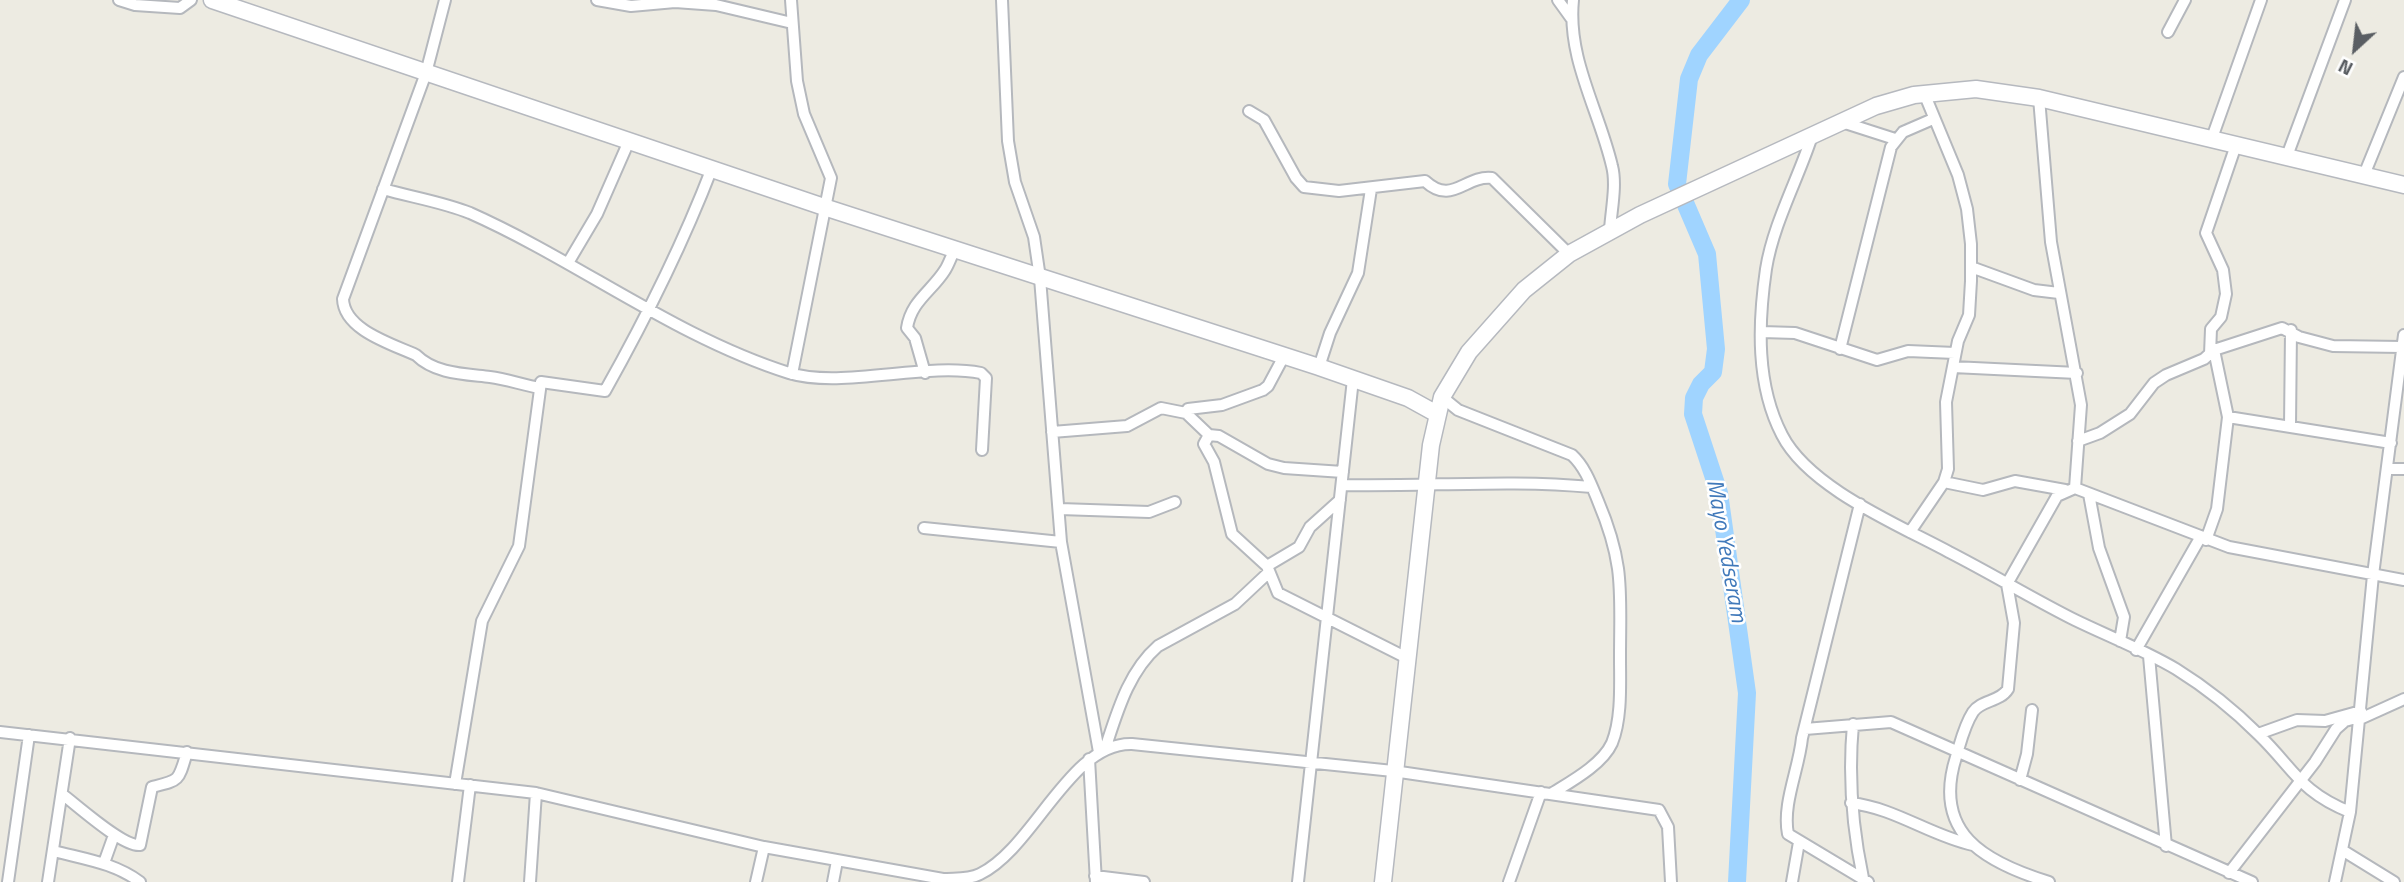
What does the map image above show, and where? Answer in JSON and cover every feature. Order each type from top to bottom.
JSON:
[{"type":"main road","points":[[212,0],[231,3],[426,73],[827,208],[1319,367],[1408,398],[1437,414]]},
{"type":"main road","points":[[1382,882],[1427,486],[1437,414],[1442,397],[1464,360],[1504,310],[1569,254],[1640,215],[1811,139],[1876,106],[1924,93],[1976,89],[2039,98],[2404,185]]},
{"type":"main road","points":[[1408,398],[1442,397]]},
{"type":"street","points":[[119,0],[135,5],[180,8],[191,0]]},
{"type":"street","points":[[445,0],[426,73],[343,299],[346,314],[358,326],[442,370],[540,388]]},
{"type":"street","points":[[597,0],[631,6],[675,2],[716,3],[792,23]]},
{"type":"street","points":[[791,0],[804,114],[831,178],[792,374]]},
{"type":"street","points":[[1002,0],[1008,141],[1015,182],[1034,237],[1041,278],[1061,542],[1102,751]]},
{"type":"street","points":[[1558,0],[1571,18]]},
{"type":"street","points":[[1573,0],[1571,18],[1580,70],[1613,169],[1610,230]]},
{"type":"street","points":[[2168,32],[2185,0]]},
{"type":"street","points":[[2211,138],[2261,0]]},
{"type":"street","points":[[2287,156],[2345,0]]},
{"type":"street","points":[[2364,175],[2404,77]]},
{"type":"street","points":[[1910,532],[1944,482],[1948,469],[1946,402],[1955,352],[1969,315],[1971,267],[1967,209],[1958,175],[1924,93]]},
{"type":"street","points":[[2039,98],[2046,196],[2059,293],[2077,373],[2081,405],[2070,489]]},
{"type":"street","points":[[1249,111],[1264,120],[1296,178],[1304,187],[1339,191],[1425,181],[1434,190],[1444,192],[1483,177],[1492,178],[1569,254]]},
{"type":"street","points":[[1840,349],[1884,167],[1895,139],[1919,123],[1933,119]]},
{"type":"street","points":[[1842,122],[1895,139]]},
{"type":"street","points":[[1811,139],[1767,267],[1762,372],[1769,406],[1783,438],[1800,459],[1860,504],[2007,584],[2174,668],[2258,734],[2298,781],[2322,801],[2350,812]]},
{"type":"street","points":[[568,263],[597,215],[629,141]]},
{"type":"street","points":[[2136,650],[2203,539],[2217,509],[2228,417],[2212,352],[2211,329],[2213,322],[2221,317],[2226,294],[2223,270],[2206,233],[2236,145]]},
{"type":"street","points":[[455,784],[482,621],[519,546],[540,388],[543,381],[605,391],[651,311],[684,242],[712,168]]},
{"type":"street","points":[[383,188],[467,212],[568,263],[651,311],[744,355],[792,374],[824,377],[971,371],[981,373],[986,379],[982,450]]},
{"type":"street","points":[[1319,367],[1330,333],[1358,273],[1371,189]]},
{"type":"street","points":[[925,373],[915,338],[907,328],[909,318],[917,302],[946,269],[955,250]]},
{"type":"street","points":[[1971,267],[2034,290],[2059,293]]},
{"type":"street","points":[[2078,441],[2100,433],[2130,414],[2154,383],[2166,375],[2204,359],[2212,352],[2282,328],[2291,330],[2298,337],[2333,346],[2402,347]]},
{"type":"street","points":[[2290,426],[2291,330]]},
{"type":"street","points":[[1762,332],[1795,333],[1877,360],[1908,351],[1955,352]]},
{"type":"street","points":[[2334,882],[2350,812],[2373,575],[2389,469],[2404,335]]},
{"type":"street","points":[[1186,413],[1188,409],[1222,405],[1263,390],[1268,386],[1284,356]]},
{"type":"street","points":[[1953,367],[2077,373]]},
{"type":"street","points":[[1298,882],[1353,379]]},
{"type":"street","points":[[1442,397],[1458,410],[1572,455],[1581,464],[1592,486],[1619,562],[1623,601],[1620,690],[1611,745],[1602,757],[1546,793],[1509,882]]},
{"type":"street","points":[[1052,432],[1127,426],[1161,408],[1186,413],[1209,435],[1219,436],[1251,457],[1284,468],[1343,472]]},
{"type":"street","points":[[1437,414],[1458,410]]},
{"type":"street","points":[[2228,417],[2391,443]]},
{"type":"street","points":[[1209,435],[1205,444],[1214,462],[1232,534],[1267,570],[1283,598],[1406,658]]},
{"type":"street","points":[[2389,469],[2404,470]]},
{"type":"street","points":[[1342,485],[1427,486],[1533,481],[1592,486]]},
{"type":"street","points":[[1944,482],[1983,490],[2015,481],[2070,489],[2203,539],[2404,580]]},
{"type":"street","points":[[2049,882],[2006,867],[1962,833],[1950,813],[1949,778],[1974,711],[2004,695],[2008,689],[2014,623],[2007,584],[2057,496],[2070,489]]},
{"type":"street","points":[[2089,494],[2099,548],[2123,617],[2120,641]]},
{"type":"street","points":[[1102,751],[1135,673],[1147,656],[1158,646],[1236,604],[1267,570],[1299,547],[1310,527],[1340,500]]},
{"type":"street","points":[[1060,509],[1149,512],[1175,502]]},
{"type":"street","points":[[1860,504],[1786,819],[1788,834],[1866,880]]},
{"type":"street","points":[[924,528],[1061,542]]},
{"type":"street","points":[[2149,656],[2166,846]]},
{"type":"street","points":[[2229,873],[2339,726],[2404,699]]},
{"type":"street","points":[[2020,780],[2027,754],[2032,710]]},
{"type":"street","points":[[2258,734],[2297,720],[2325,721],[2360,716]]},
{"type":"street","points":[[1805,729],[1891,722],[2252,882]]},
{"type":"street","points":[[1853,724],[1851,803],[1866,880]]},
{"type":"street","points":[[0,732],[536,793],[908,878],[970,880],[1007,853],[1089,759],[1119,744],[1132,744],[1393,771],[1659,810],[1668,827],[1671,882]]},
{"type":"street","points":[[8,882],[29,735]]},
{"type":"street","points":[[48,882],[70,738]]},
{"type":"street","points":[[62,794],[126,843],[140,845],[152,787],[174,783],[180,776],[187,752]]},
{"type":"street","points":[[1089,759],[1096,879],[1144,882]]},
{"type":"street","points":[[458,882],[470,785]]},
{"type":"street","points":[[530,882],[536,793]]},
{"type":"street","points":[[1851,803],[1869,805],[1940,836],[1976,846]]},
{"type":"street","points":[[104,863],[114,835]]},
{"type":"street","points":[[1792,882],[1799,842]]},
{"type":"street","points":[[756,882],[764,847]]},
{"type":"street","points":[[2343,850],[2394,882]]},
{"type":"street","points":[[54,851],[104,863],[126,872],[140,882]]},
{"type":"street","points":[[833,882],[837,861]]},
{"type":"waterway","name":"Mayo Yedseram","points":[[1737,882],[1747,693],[1719,493],[1693,414],[1694,398],[1701,384],[1713,372],[1716,349],[1707,254],[1677,184],[1689,79],[1699,55],[1741,0]]}]
